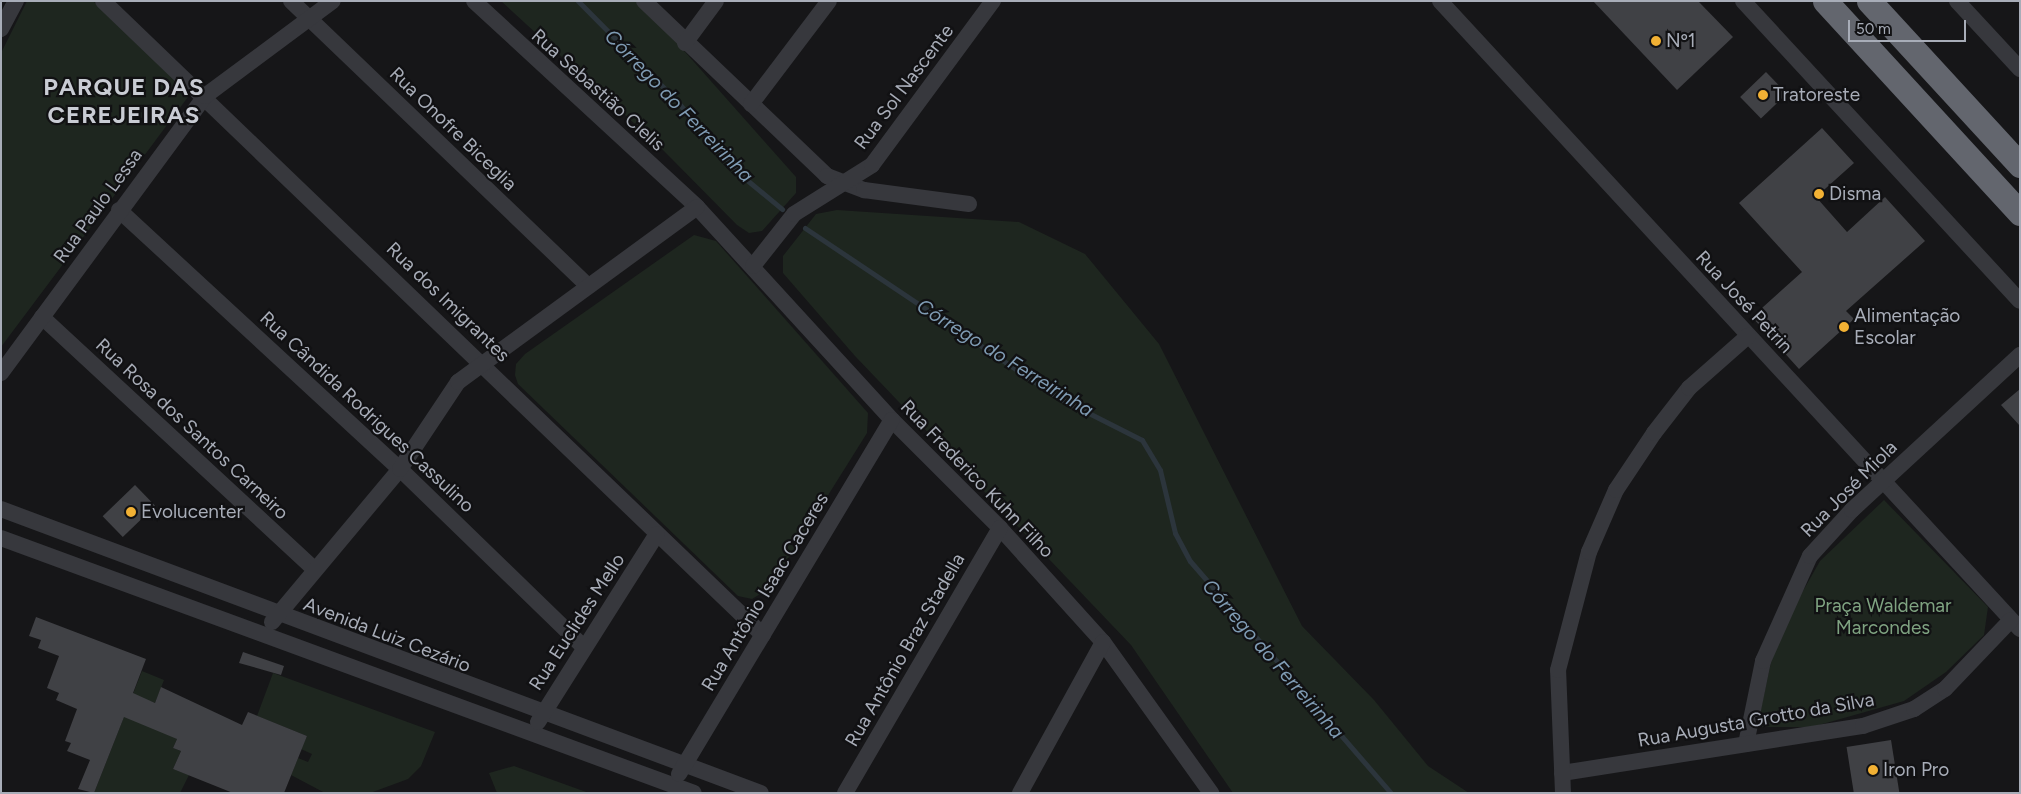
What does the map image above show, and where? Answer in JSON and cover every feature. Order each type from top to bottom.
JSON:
[{"type":"highway","points":[[1825,1],[2020,213]]},
{"type":"highway","points":[[1868,1],[2020,166]]},
{"type":"street","points":[[1,29],[16,1]]},
{"type":"street","name":"Rua dos Imigrantes","points":[[103,1],[205,96],[763,636]]},
{"type":"street","name":"Rua Onofre Biceglia","points":[[291,1],[588,286]]},
{"type":"street","name":"Rua Paulo Lessa","points":[[1,373],[119,210],[205,96],[333,1]]},
{"type":"street","name":"Rua Sebastião Clelis","points":[[474,1],[697,207]]},
{"type":"street","points":[[644,1],[684,43],[751,104],[795,150],[827,176],[846,184],[969,204]]},
{"type":"street","points":[[684,43],[716,1]]},
{"type":"street","points":[[751,104],[829,1]]},
{"type":"street","name":"Rua Sol Nascente","points":[[753,266],[794,214],[846,184],[872,165],[993,1]]},
{"type":"street","name":"Rua José Petrin","points":[[1440,1],[1748,336],[1885,480],[2015,625]]},
{"type":"street","points":[[1743,1],[2020,301]]},
{"type":"street","points":[[1956,1],[2020,69]]},
{"type":"street","points":[[267,636],[276,614],[400,469],[458,382],[697,207]]},
{"type":"street","name":"Rua Frederico Kuhn Filho","points":[[697,207],[892,420],[1000,528],[1103,642],[1207,791]]},
{"type":"street","name":"Rua Cândida Rodrigues Cassulino","points":[[119,210],[400,469],[584,647]]},
{"type":"street","name":"Rua Rosa dos Santos Carneiro","points":[[42,317],[314,569]]},
{"type":"street","points":[[1563,793],[1558,670],[1589,552],[1616,490],[1654,433],[1689,388],[1748,336]]},
{"type":"street","name":"Rua José Miola","points":[[1746,744],[1763,661],[1810,556],[1885,480],[2020,355]]},
{"type":"street","name":"Rua Antônio Isaac Caceres","points":[[672,785],[892,420]]},
{"type":"street","name":"Avenida Luiz Cezário","points":[[1,509],[541,714],[761,793]]},
{"type":"street","name":"Rua Antônio Braz Stadella","points":[[845,793],[1000,528]]},
{"type":"street","name":"Rua Euclides Mello","points":[[533,734],[541,714],[657,534]]},
{"type":"street","points":[[1,538],[694,793]]},
{"type":"street","name":"Rua Augusta Grotto da Silva","points":[[1562,773],[1863,726],[1914,709],[1945,689],[2015,625]]},
{"type":"street","points":[[1020,793],[1103,642]]},
{"type":"green space","points":[[27,1],[93,1],[191,93],[1,347],[1,53]]},
{"type":"green space","points":[[501,1],[640,1],[796,177],[796,193],[762,231],[749,233],[737,225],[661,148]]},
{"type":"green space","points":[[837,210],[1019,222],[1085,254],[1159,344],[1302,626],[1374,700],[1428,766],[1469,793],[1233,793],[1131,645],[855,356],[783,273],[783,256],[816,214]]},
{"type":"green space","points":[[694,235],[716,241],[868,413],[867,433],[770,588],[752,599],[738,596],[518,384],[515,375],[516,364],[525,354]]},
{"type":"green space","name":"Praça Waldemar Marcondes","points":[[1884,500],[1988,607],[1984,635],[1946,672],[1904,701],[1812,727],[1757,727],[1771,662],[1791,612],[1820,561]]},
{"type":"green space","points":[[142,671],[164,680],[155,703],[150,701],[177,739],[173,748],[181,751],[173,769],[189,775],[180,793],[94,793]]},
{"type":"green space","points":[[273,673],[435,732],[421,766],[408,779],[370,793],[325,793],[291,775],[298,758],[308,762],[312,754],[301,749],[307,736],[257,716]]},
{"type":"green space","points":[[514,766],[589,793],[497,793],[489,773]]},
{"type":"building","name":"Nº1","points":[[1593,1],[1698,1],[1733,37],[1677,90]]},
{"type":"building","name":"Tratoreste","points":[[1766,72],[1787,94],[1761,119],[1740,97]]},
{"type":"building","points":[[1822,128],[1854,163],[1816,197],[1847,232],[1885,197],[1925,241],[1846,311],[1854,319],[1799,369],[1752,317],[1802,272],[1739,203]]},
{"type":"building","points":[[2020,389],[2020,426],[2001,405]]},
{"type":"building","name":"Evolucenter","points":[[135,485],[155,506],[123,537],[103,516]]},
{"type":"building","points":[[36,617],[146,659],[133,693],[155,703],[161,687],[242,725],[248,712],[307,736],[284,793],[233,793],[173,769],[181,751],[173,748],[177,739],[124,717],[94,793],[78,789],[90,760],[67,751],[71,743],[65,741],[77,709],[56,700],[59,693],[47,688],[59,656],[38,648],[41,640],[29,636]]},
{"type":"building","points":[[243,652],[284,666],[281,675],[239,663]]},
{"type":"building","name":"Iron Pro","points":[[1891,740],[1899,793],[1854,793],[1847,747]]},
{"type":"waterway","name":"Córrego do Ferreirinha","points":[[578,1],[674,98],[742,176],[782,209]]},
{"type":"waterway","name":"Córrego do Ferreirinha","points":[[805,228],[1059,398],[1142,440],[1160,470],[1175,533],[1190,561],[1391,793]]},
{"type":"place","name":"Nº1","points":[[1656,41]]},
{"type":"place","name":"Tratoreste","points":[[1763,95]]},
{"type":"place","name":"Disma","points":[[1819,194]]},
{"type":"place","name":"Alimentação Escolar","points":[[1844,327]]},
{"type":"place","name":"Evolucenter","points":[[131,512]]},
{"type":"place","name":"Iron Pro","points":[[1873,770]]},
{"type":"district","name":"PARQUE DAS CEREJEIRAS","points":[[124,101]]}]
